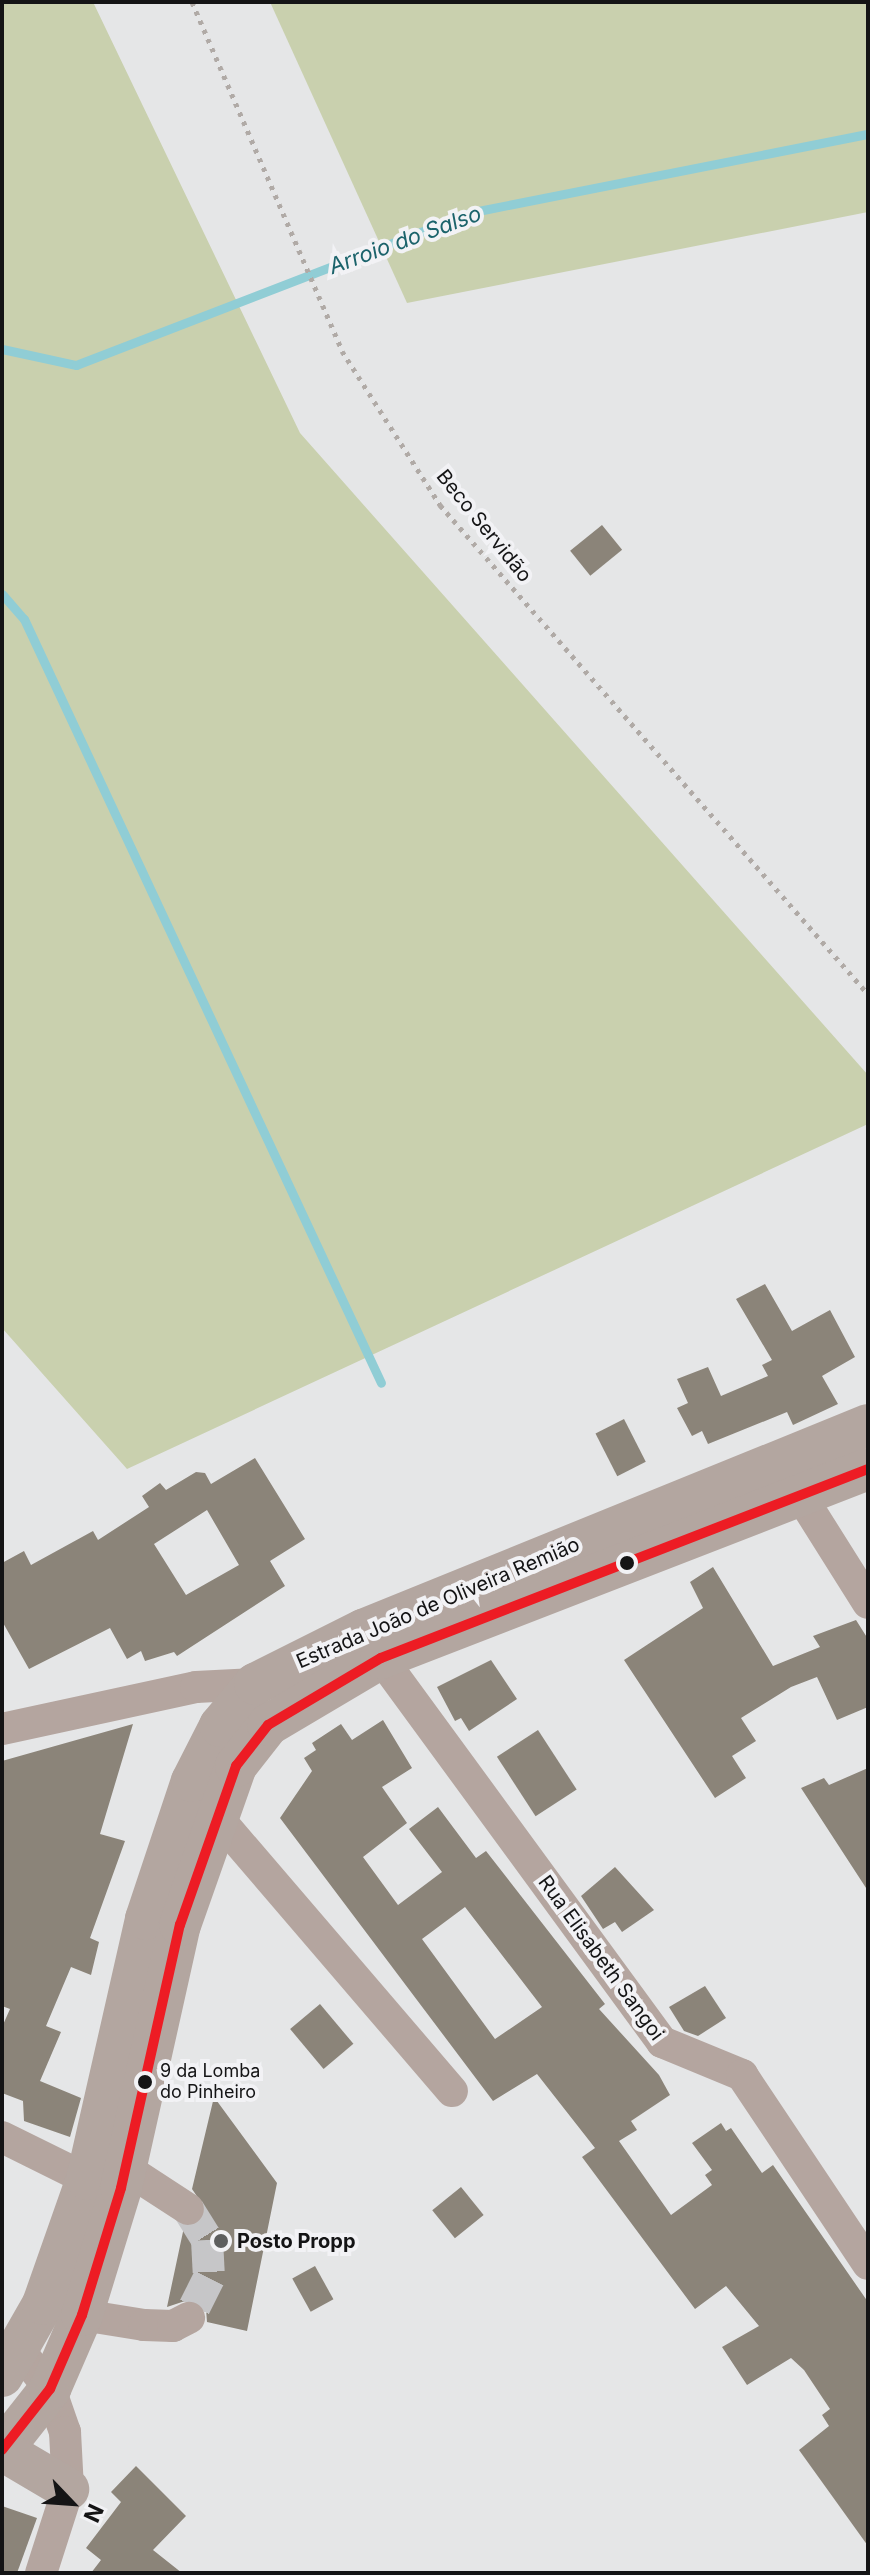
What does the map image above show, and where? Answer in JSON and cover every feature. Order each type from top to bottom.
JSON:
[{"type":"main road","name":"Estrada João de Oliveira Remião","points":[[2,2450],[50,2389],[82,2315],[146,1919],[192,1781],[220,1726],[255,1684],[363,1630],[868,1425]]},
{"type":"main road","name":"Estrada João de Oliveira Remião","points":[[11,2363],[106,2173],[180,1925],[217,1817],[236,1766],[268,1725],[381,1658],[802,1498],[868,1469]]},
{"type":"main road","points":[[2,2450],[68,2489]]},
{"type":"street","points":[[802,1498],[868,1603]]},
{"type":"street","name":"Rua Elisabeth Sangoi","points":[[381,1658],[662,2042],[742,2075],[868,2264]]},
{"type":"street","points":[[2,1729],[196,1687],[255,1684]]},
{"type":"street","points":[[217,1817],[452,2091]]},
{"type":"street","points":[[2,2137],[106,2173],[188,2209]]},
{"type":"street","points":[[82,2315],[144,2325],[173,2326],[189,2318]]},
{"type":"street","points":[[11,2363],[50,2389],[63,2422],[68,2489],[41,2573]]},
{"type":"path","name":"Beco Servidão","points":[[192,2],[342,351],[440,505],[868,994]]},
{"type":"green space","points":[[2,2],[93,2],[300,433],[868,1075],[868,1124],[127,1469],[2,1328]]},
{"type":"green space","points":[[270,2],[868,2],[868,212],[407,303]]},
{"type":"building","points":[[602,525],[622,550],[590,576],[570,551]]},
{"type":"building","points":[[765,1284],[792,1331],[830,1310],[855,1357],[822,1376],[838,1404],[793,1425],[787,1412],[708,1444],[702,1431],[692,1436],[677,1408],[688,1403],[677,1379],[708,1367],[721,1396],[768,1376],[762,1365],[772,1360],[736,1299]]},
{"type":"building","points":[[624,1419],[646,1462],[617,1476],[595,1434]]},
{"type":"building","points":[[255,1458],[305,1539],[270,1561],[285,1586],[177,1656],[174,1652],[145,1661],[141,1651],[127,1659],[110,1628],[29,1669],[2,1621],[2,1563],[24,1551],[31,1565],[93,1531],[98,1540],[149,1507],[142,1496],[160,1483],[166,1490],[196,1472],[205,1473],[211,1484]],"holes":[[[207,1510],[239,1565],[186,1595],[154,1544]]]},
{"type":"building","points":[[713,1567],[773,1666],[820,1647],[813,1636],[856,1620],[868,1639],[868,1707],[837,1720],[817,1677],[791,1687],[741,1718],[756,1741],[732,1756],[746,1778],[715,1798],[624,1660],[703,1608],[690,1582]]},
{"type":"building","points":[[491,1660],[517,1699],[469,1731],[461,1718],[455,1721],[437,1687]]},
{"type":"building","points":[[383,1720],[412,1768],[382,1787],[407,1823],[363,1857],[398,1905],[442,1872],[409,1829],[438,1807],[476,1858],[486,1851],[605,2004],[599,2009],[659,2075],[670,2095],[631,2121],[637,2130],[619,2141],[671,2215],[712,2185],[705,2175],[712,2170],[692,2143],[721,2123],[726,2131],[731,2128],[762,2173],[773,2165],[868,2302],[868,2546],[799,2450],[829,2426],[822,2415],[830,2409],[804,2370],[791,2358],[747,2385],[722,2347],[759,2326],[726,2286],[695,2309],[582,2157],[595,2148],[537,2074],[493,2101],[280,1818],[312,1771],[304,1758],[316,1750],[312,1743],[341,1724],[352,1740]],"holes":[[[465,1907],[542,2007],[495,2039],[422,1939]]]},
{"type":"building","points":[[133,1724],[100,1834],[125,1841],[90,1938],[99,1942],[91,1975],[71,1967],[46,2026],[61,2032],[40,2081],[81,2098],[70,2137],[24,2121],[23,2101],[2,2093],[2,2027],[10,2009],[2,2006],[2,1761]]},
{"type":"building","points":[[538,1730],[577,1790],[536,1816],[497,1757]]},
{"type":"building","points":[[868,1768],[868,1891],[801,1788],[824,1778],[829,1785]]},
{"type":"building","points":[[615,1867],[654,1910],[622,1932],[615,1922],[603,1929],[581,1896]]},
{"type":"building","points":[[705,1986],[726,2018],[698,2036],[684,2031],[669,2007]]},
{"type":"building","points":[[320,2004],[353,2044],[324,2069],[290,2029]]},
{"type":"building","points":[[214,2097],[277,2183],[247,2331],[207,2322],[206,2309],[191,2299],[167,2307],[184,2227],[197,2226],[207,2211],[192,2189]]},
{"type":"building","points":[[461,2187],[484,2215],[455,2238],[432,2210]]},
{"type":"building","points":[[315,2266],[333,2299],[311,2312],[292,2279]]},
{"type":"building","points":[[136,2466],[186,2516],[153,2550],[182,2573],[91,2573],[101,2560],[86,2548],[121,2502],[111,2492]]},
{"type":"building","points":[[2,2506],[37,2518],[17,2573],[2,2573]]},
{"type":"waterway","name":"Arroio do Salso","points":[[2,349],[76,365],[473,212],[868,134]]},
{"type":"waterway","points":[[2,594],[24,619],[381,1383]]},
{"type":"tunnel","points":[[188,2209],[207,2240],[209,2278],[189,2318]]},
{"type":"transit line","points":[[2,2450],[50,2389],[82,2315],[121,2188],[180,1925],[236,1766],[268,1725],[381,1658],[868,1469]]},
{"type":"place","name":"9 da Lomba do Pinheiro","points":[[145,2082]]},
{"type":"place","name":"Posto Propp","points":[[221,2241]]}]
